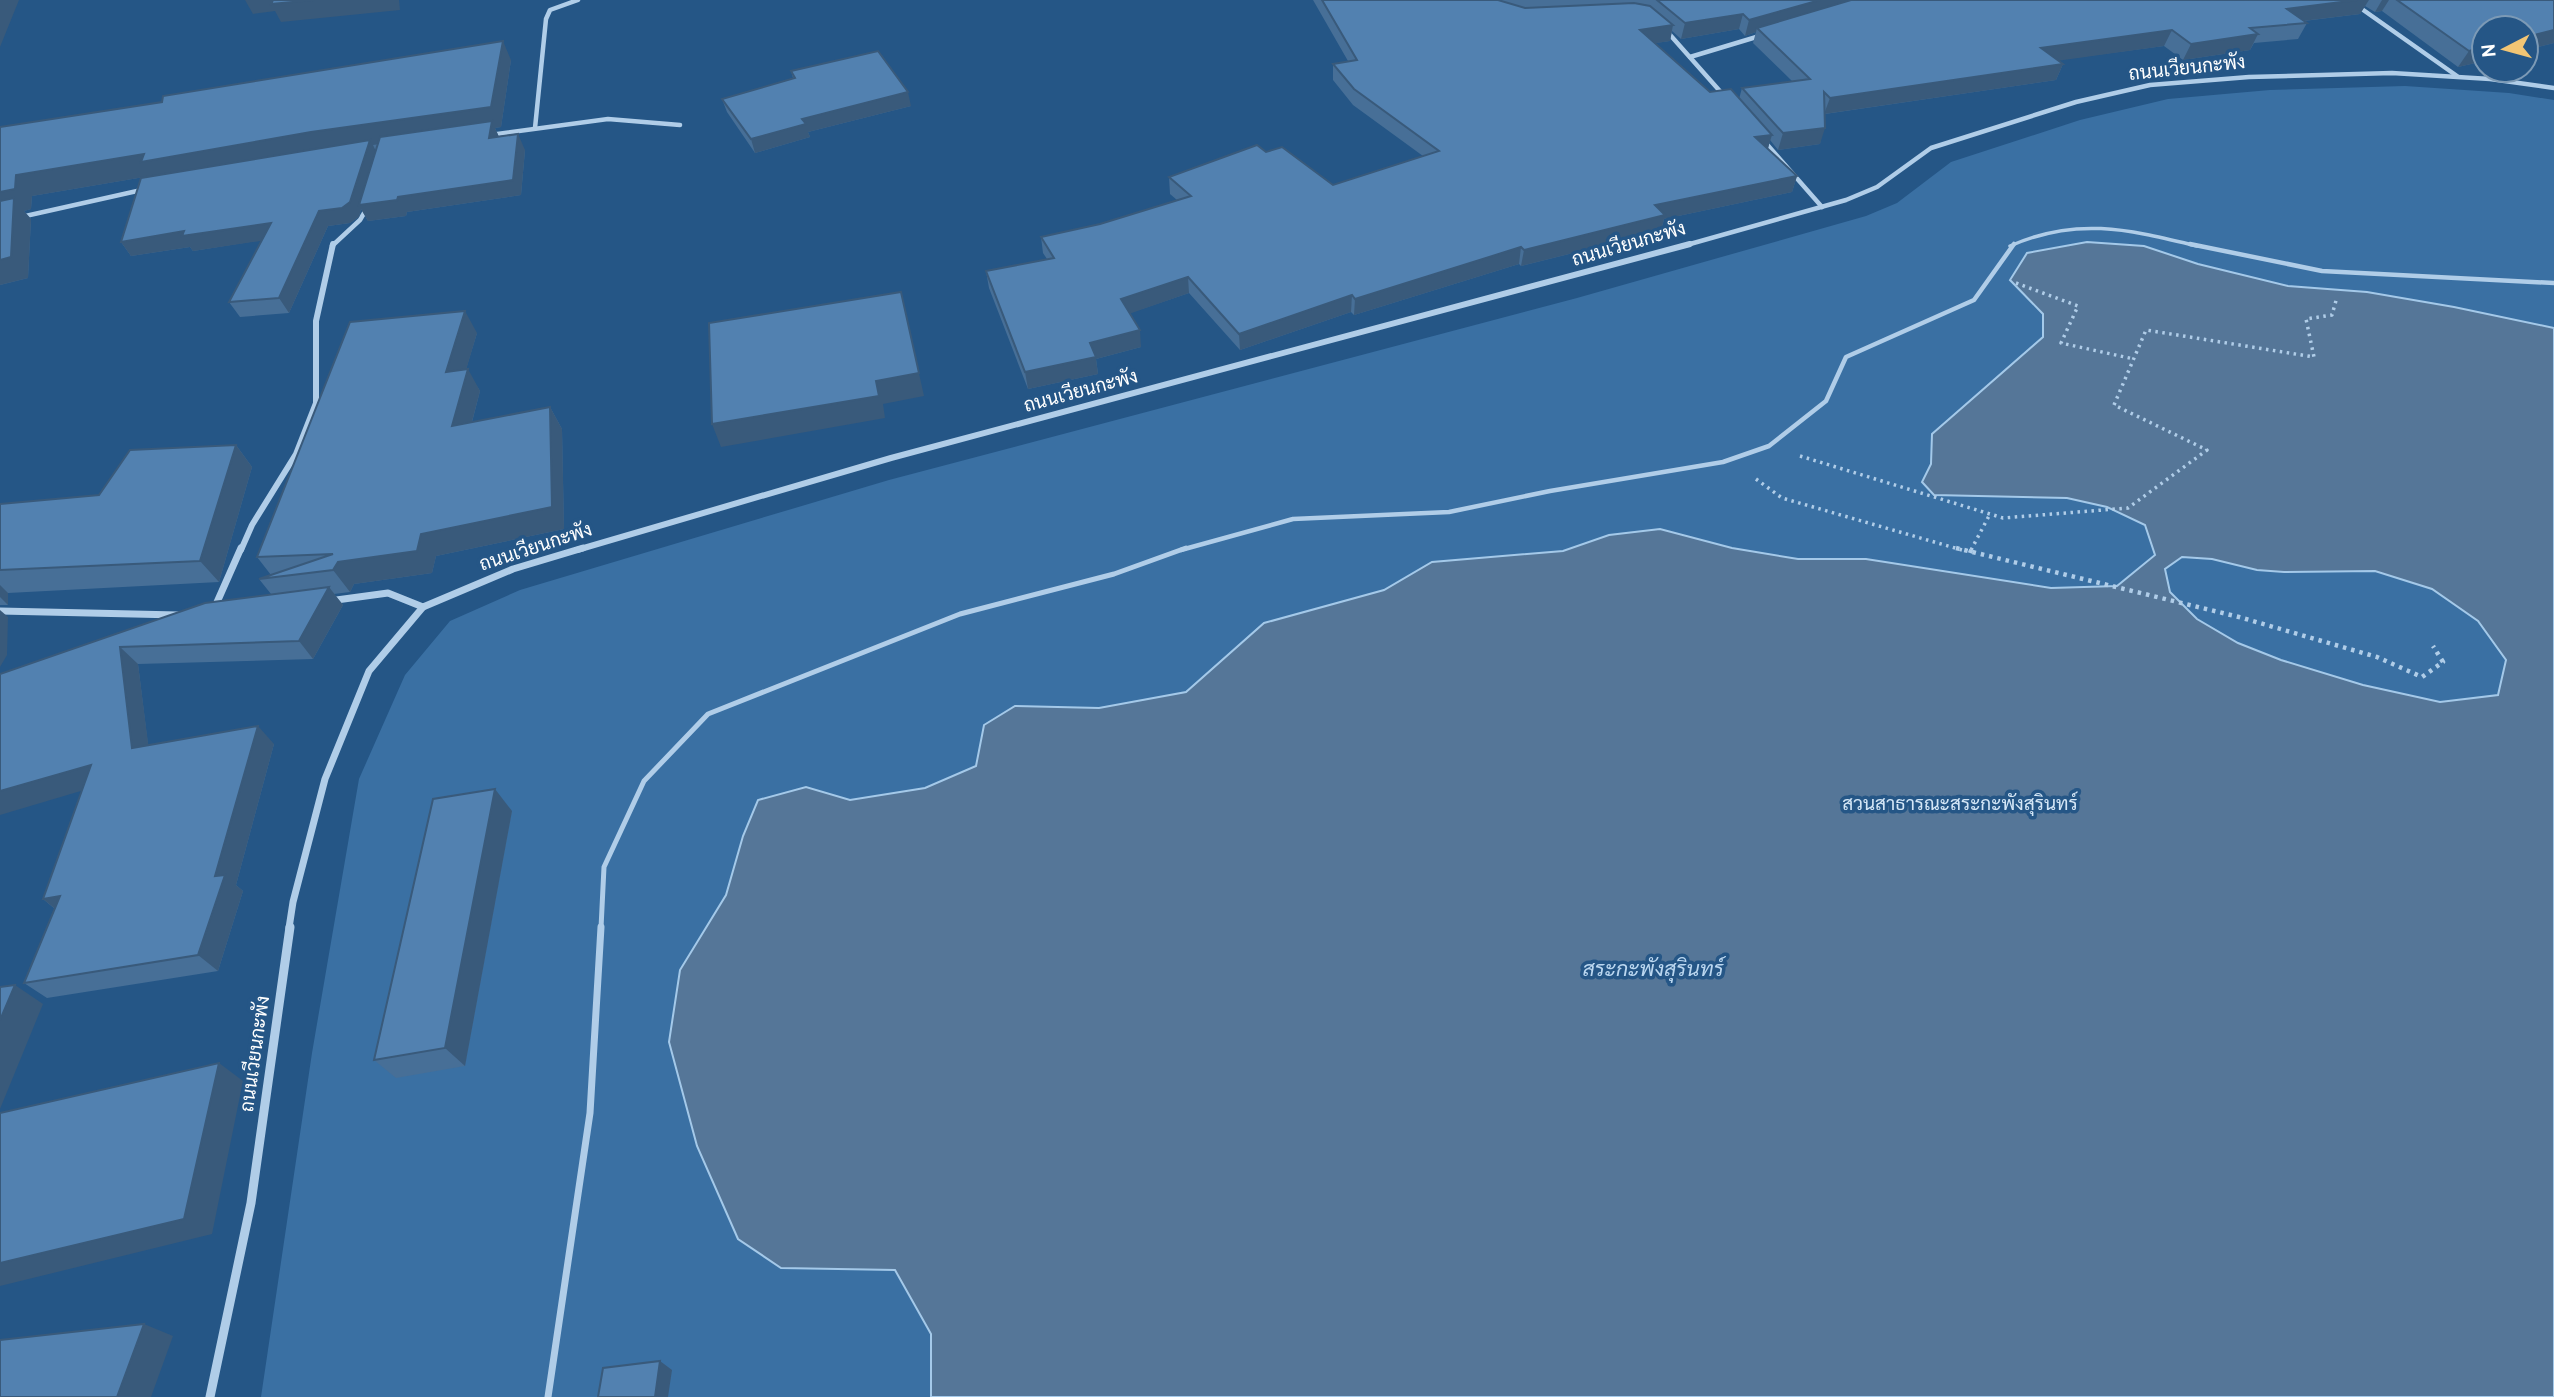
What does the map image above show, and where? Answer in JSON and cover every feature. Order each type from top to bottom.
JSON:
[{"type":"street","points":[[535,128],[546,19],[550,10],[578,0]]},
{"type":"street","points":[[2349,0],[2457,76]]},
{"type":"street","points":[[1658,24],[1734,107]]},
{"type":"street","points":[[1690,57],[1766,34]]},
{"type":"street","name":"ถนนเวียนกะพัง","points":[[211,1397],[251,1203],[293,902],[325,779],[369,671],[423,607],[513,569],[878,462],[1553,283],[1822,207],[1877,187],[1931,148],[2076,102],[2150,85],[2249,77],[2379,73],[2457,76],[2554,89]]},
{"type":"street","points":[[480,136],[577,121],[634,118],[680,125]]},
{"type":"street","points":[[1760,137],[1822,207]]},
{"type":"street","points":[[12,219],[150,188]]},
{"type":"street","points":[[224,614],[210,616],[252,525],[296,454],[316,403],[316,321],[331,247],[337,238],[363,220],[370,196]]},
{"type":"street","points":[[319,602],[388,593],[423,607]]},
{"type":"street","points":[[0,611],[184,615]]},
{"type":"lane","points":[[548,1397],[590,1113],[604,867],[644,781],[708,714],[960,614],[1114,574],[1213,539],[1280,522],[1293,519],[1368,518],[1449,512],[1730,459],[1769,446],[1826,401],[1846,357],[1974,300],[2011,245],[2063,229],[2121,228],[2266,262],[2344,272],[2554,283]]},
{"type":"path","points":[[1769,446],[2003,518],[2128,508],[2207,450],[2114,405],[2146,330],[2314,357],[2306,319],[2332,315],[2344,272]]},
{"type":"path","points":[[1993,275],[2078,306],[2062,343],[2134,359]]},
{"type":"path","points":[[1730,459],[1782,498],[1970,553],[2074,575],[2239,617],[2377,657],[2422,677],[2443,662],[2433,646]]},
{"type":"path","points":[[1970,553],[1990,514]]},
{"type":"green space","name":"สระกะพังสุรินทร์","points":[[2405,86],[2509,93],[2554,100],[2554,1397],[261,1397],[312,1053],[359,779],[405,675],[450,621],[520,590],[889,480],[1577,298],[1866,216],[1897,203],[1951,162],[2080,120],[2168,99],[2270,90]]},
{"type":"water","name":"สระกะพังสุรินทร์","points":[[2087,242],[2144,246],[2198,264],[2288,286],[2367,292],[2554,328],[2554,1397],[931,1397],[931,1334],[895,1270],[781,1268],[738,1239],[697,1146],[669,1042],[680,970],[726,895],[743,836],[758,800],[806,787],[850,800],[925,788],[976,766],[984,725],[1015,706],[1099,708],[1186,692],[1264,623],[1384,590],[1432,562],[1563,551],[1609,535],[1660,529],[1732,548],[1798,559],[1866,559],[2051,588],[2117,586],[2155,555],[2145,525],[2107,507],[2067,498],[1934,495],[1922,482],[1931,464],[1932,434],[2043,337],[2043,314],[2010,280],[2027,253]],"holes":[[[2182,557],[2212,559],[2257,570],[2284,572],[2375,571],[2432,589],[2478,621],[2506,660],[2498,695],[2440,702],[2363,685],[2281,660],[2238,643],[2197,619],[2170,592],[2165,569]]]},
{"type":"building","points":[[273,0],[314,0],[271,4]]},
{"type":"building","points":[[1322,0],[1498,0],[1525,8],[1634,3],[1650,6],[1673,25],[1640,30],[1710,92],[1731,89],[1772,135],[1755,137],[1797,176],[1655,205],[1665,215],[1524,250],[1521,247],[1355,299],[1352,295],[1239,334],[1188,277],[1121,299],[1140,330],[1090,343],[1096,357],[1025,372],[986,271],[1054,258],[1041,237],[1100,224],[1191,196],[1169,177],[1257,145],[1266,152],[1282,147],[1333,185],[1439,151],[1354,89],[1333,64],[1357,60]]},
{"type":"building","points":[[1657,0],[1820,0],[1749,20],[1743,14],[1685,23]]},
{"type":"building","points":[[1851,0],[2357,0],[2287,9],[2307,23],[2250,28],[2258,34],[2191,44],[2172,30],[2041,48],[2063,64],[1830,98],[1824,92],[1825,128],[1783,133],[1742,88],[1810,79],[1757,28]]},
{"type":"building","points":[[2397,0],[2554,0],[2554,30],[2540,34],[2540,14],[2470,14],[2469,51]]},
{"type":"building","points":[[503,41],[491,107],[311,132],[141,162],[144,154],[16,175],[15,189],[0,192],[0,127],[162,102],[163,96]]},
{"type":"building","points":[[878,51],[908,92],[802,119],[806,124],[751,139],[722,99],[795,78],[791,71]]},
{"type":"building","points":[[492,121],[489,138],[518,134],[513,180],[359,205],[380,137]]},
{"type":"building","points":[[370,140],[350,202],[342,208],[319,211],[279,298],[229,302],[271,223],[182,236],[184,231],[121,242],[141,178]]},
{"type":"building","points":[[14,198],[11,257],[0,260],[0,201]]},
{"type":"building","points":[[901,292],[919,373],[876,381],[879,396],[712,424],[709,323]]},
{"type":"building","points":[[465,311],[446,372],[468,369],[452,426],[550,407],[552,507],[421,534],[417,551],[338,562],[333,570],[259,579],[333,554],[257,557],[350,322]]},
{"type":"building","points":[[236,445],[200,561],[0,570],[0,504],[99,495],[130,450]]},
{"type":"building","points":[[329,587],[299,641],[120,647],[132,748],[258,726],[215,876],[225,875],[198,955],[24,983],[60,896],[43,899],[91,765],[0,791],[0,674],[205,603]]},
{"type":"building","points":[[495,789],[445,1048],[374,1060],[433,799]]},
{"type":"building","points":[[15,985],[0,1020],[0,987]]},
{"type":"building","points":[[219,1063],[184,1219],[0,1263],[0,1113]]},
{"type":"building","points":[[144,1324],[117,1397],[0,1397],[0,1340]]},
{"type":"building","points":[[660,1361],[655,1397],[598,1397],[603,1368]]},
{"type":"park label","name":"สวนสาธารณะสระกะพังสุรินทร์","points":[[1960,805]]}]
